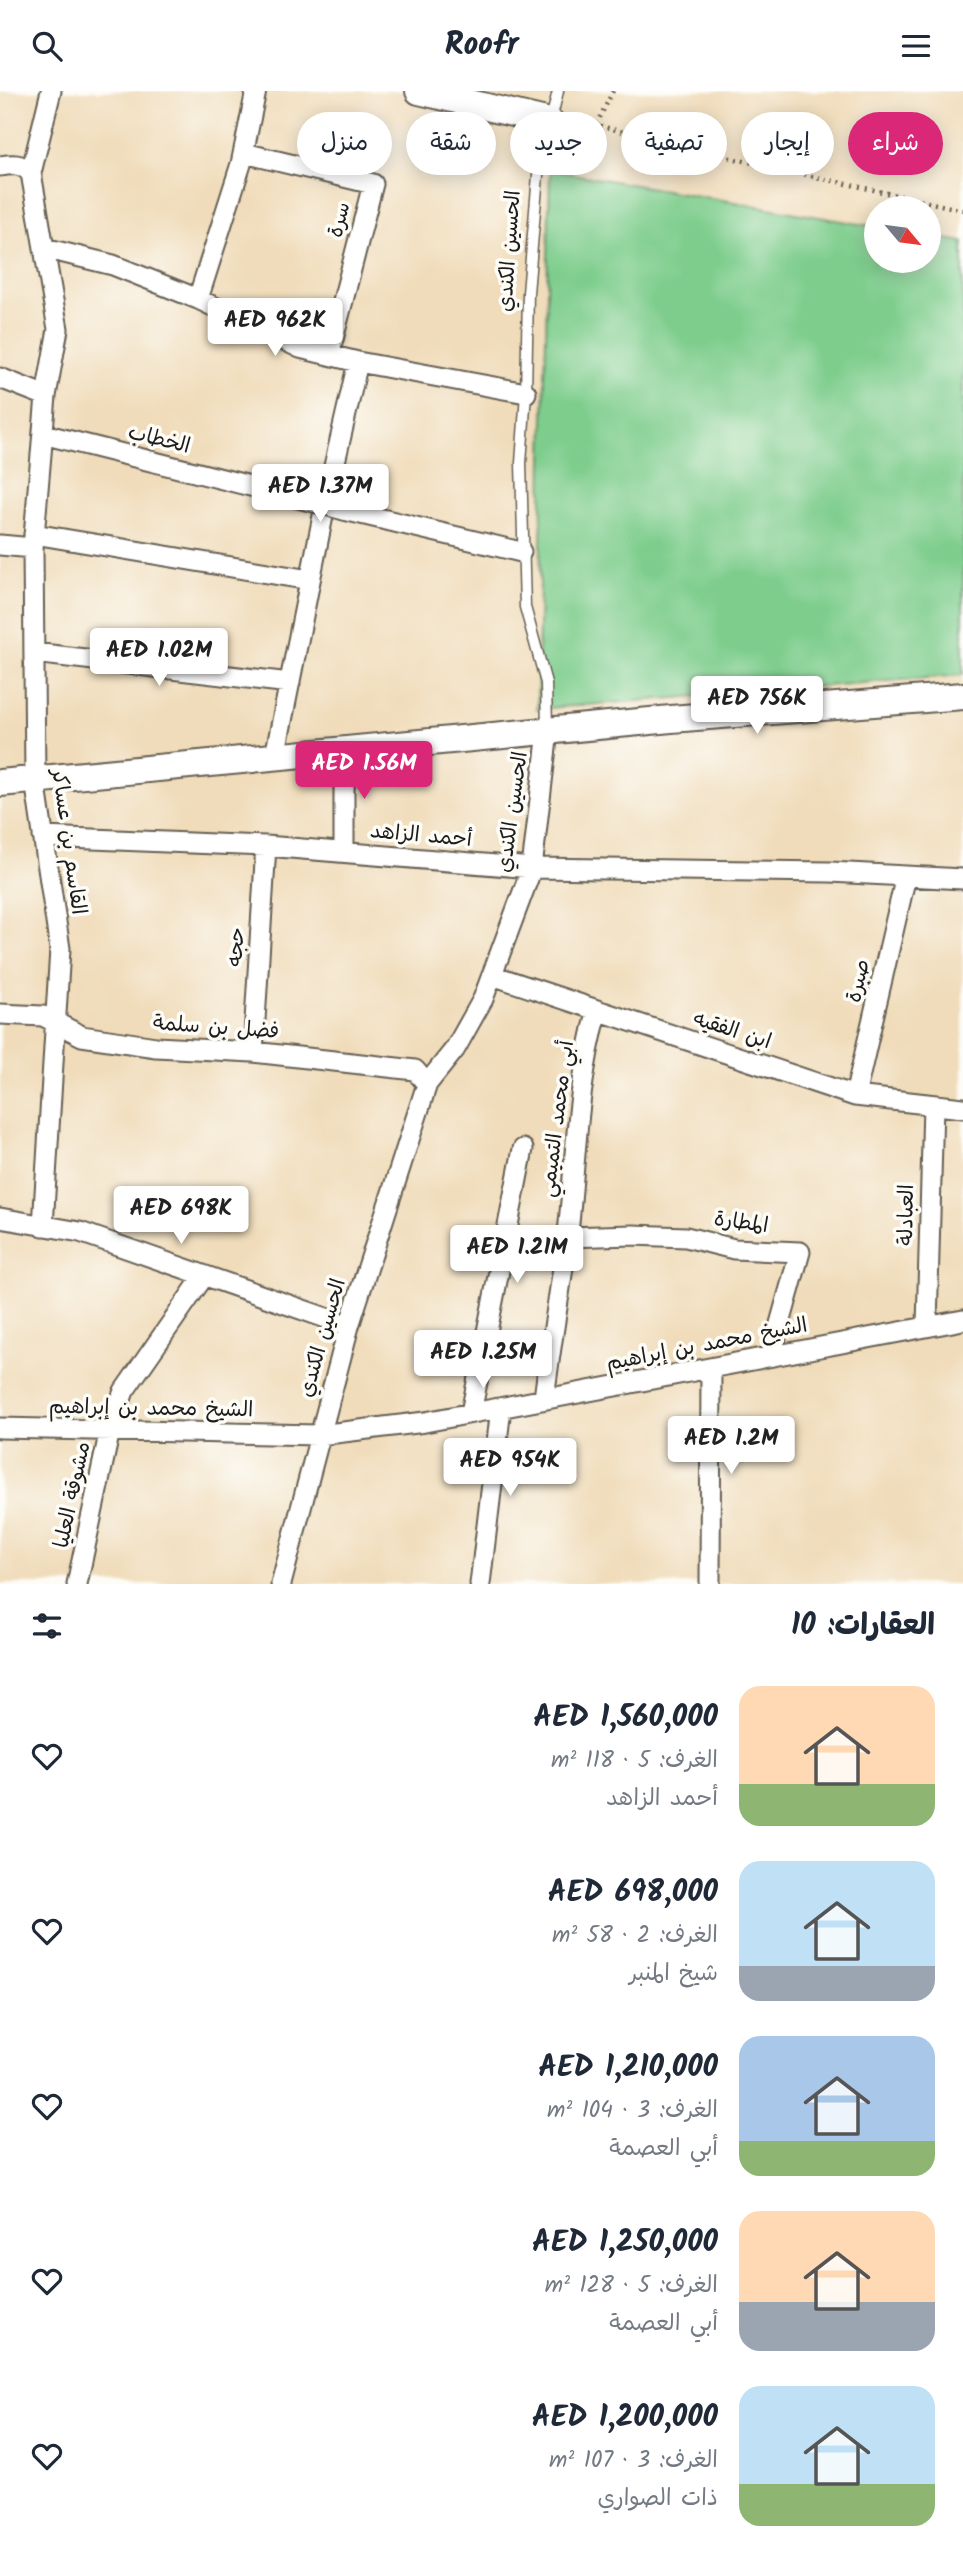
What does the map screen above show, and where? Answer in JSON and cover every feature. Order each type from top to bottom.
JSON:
[{"type":"street","name":"القاسم بن عساكر","points":[[43,1226],[60,949],[34,779],[34,541],[46,396],[58,329],[28,169],[51,91]]},
{"type":"street","points":[[198,299],[244,153],[256,91]]},
{"type":"street","points":[[419,91],[510,113]]},
{"type":"street","name":"سرة","points":[[244,153],[373,184],[329,355]]},
{"type":"street","points":[[0,166],[18,164],[28,169]]},
{"type":"street","points":[[44,248],[113,265],[198,299],[300,348],[358,362],[526,393]]},
{"type":"street","points":[[275,756],[358,362]]},
{"type":"street","points":[[0,378],[46,396]]},
{"type":"street","name":"الخطاب","points":[[43,434],[522,552]]},
{"type":"street","points":[[0,545],[34,541],[310,580]]},
{"type":"street","points":[[34,653],[290,683]]},
{"type":"street","points":[[0,783],[548,731],[963,697]]},
{"type":"street","name":"الحسين الكندي","points":[[281,1584],[349,1326],[428,1084],[455,1049],[483,999],[532,868],[548,731]]},
{"type":"street","points":[[344,852],[347,749]]},
{"type":"street","name":"أحمد الزاهد","points":[[43,837],[266,846],[532,868],[830,872],[963,879]]},
{"type":"street","name":"حجه","points":[[253,1052],[266,846]]},
{"type":"street","name":"صبرة","points":[[855,1096],[906,876]]},
{"type":"street","name":"ابن الفقيه","points":[[492,975],[855,1096],[963,1108]]},
{"type":"street","name":"أبي محمد التميمي","points":[[544,1399],[567,1237],[587,1048],[598,1010]]},
{"type":"street","name":"فضل بن سلمة","points":[[0,1014],[43,1016],[82,1036],[156,1047],[253,1052],[415,1070],[428,1084]]},
{"type":"street","name":"العبادلة","points":[[927,1326],[933,1105]]},
{"type":"street","points":[[471,1413],[523,1149]]},
{"type":"street","points":[[0,1218],[80,1232],[349,1326]]},
{"type":"street","name":"المطارة","points":[[567,1237],[686,1237],[734,1249],[800,1252],[771,1356]]},
{"type":"street","name":"مشوقة العليا","points":[[77,1584],[110,1430],[124,1391],[204,1276]]},
{"type":"street","name":"الشيخ محمد بن إبراهيم","points":[[0,1428],[319,1435],[425,1422],[963,1319]]},
{"type":"street","points":[[710,1584],[711,1367]]},
{"type":"street","points":[[480,1584],[501,1408]]},
{"type":"lane","name":"الحسين الكندي","points":[[553,112],[558,91]]},
{"type":"lane","name":"الحسين الكندي","points":[[538,175],[528,293],[526,393],[521,463],[522,552],[525,607],[546,683],[548,731]]},
{"type":"path","points":[[613,91],[596,125],[963,210]]},
{"type":"green space","points":[[550,175],[579,175],[864,225],[864,273],[942,273],[942,238],[963,242],[963,675],[537,709]]}]
